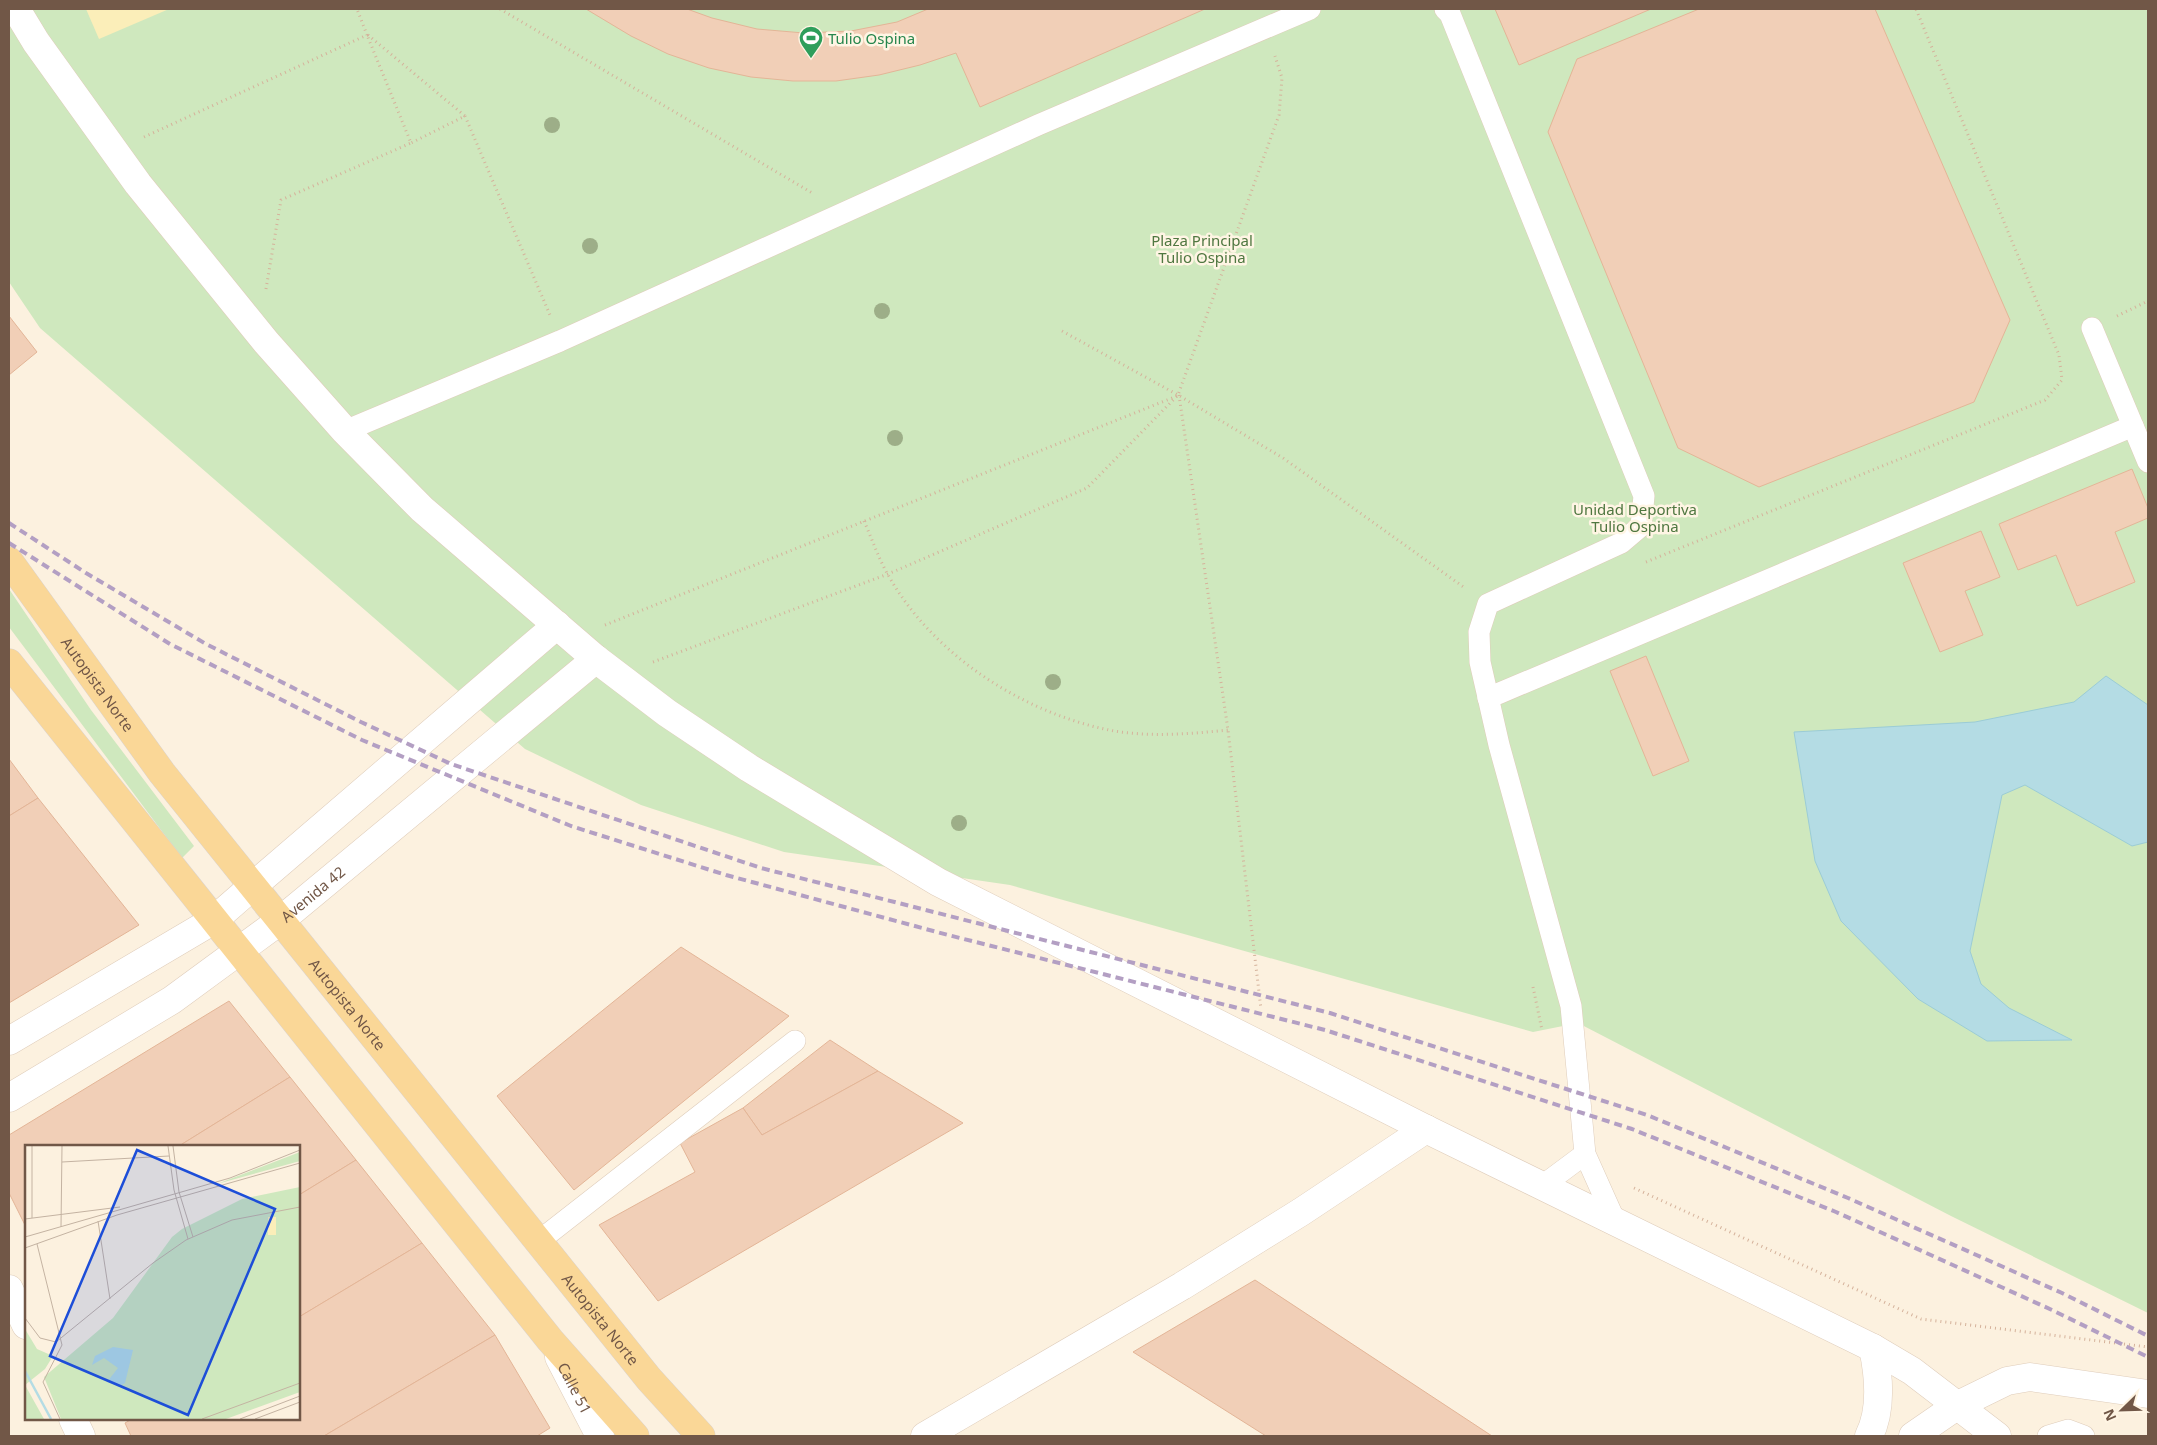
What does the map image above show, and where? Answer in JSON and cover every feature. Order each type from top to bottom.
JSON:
[{"type":"main road","name":"Autopista Norte","points":[[9,561],[132,733],[253,886],[650,1378],[701,1436]]},
{"type":"main road","points":[[9,663],[550,1340],[635,1436]]},
{"type":"street","points":[[16,9],[36,42],[138,184],[271,348],[345,431],[422,509],[596,659],[667,713],[749,768],[938,882],[1426,1129],[1873,1348],[1912,1371],[1997,1436]]},
{"type":"street","points":[[9,1041],[214,920],[557,626]]},
{"type":"street","name":"Avenida 42","points":[[9,1098],[172,1000],[240,952],[596,659]]},
{"type":"street","points":[[925,1436],[1182,1286],[1301,1212],[1426,1129]]},
{"type":"street","points":[[9,1289],[25,1323]]},
{"type":"street","name":"Calle 51","points":[[550,1340],[600,1436]]},
{"type":"street","points":[[1868,1436],[1878,1396],[1879,1373],[1873,1348]]},
{"type":"street","points":[[1913,1436],[1958,1405],[2007,1381],[2030,1377],[2148,1394]]},
{"type":"street","points":[[73,1420],[81,1436]]},
{"type":"lane","points":[[345,431],[560,341],[847,213],[1038,125],[1310,9]]},
{"type":"lane","points":[[1445,9],[1450,14],[1644,496],[1641,526],[1621,543],[1488,604],[1478,632],[1480,662],[1488,698],[1571,1006],[1585,1154],[1615,1221]]},
{"type":"lane","points":[[2092,328],[2148,462]]},
{"type":"lane","points":[[1488,698],[2133,426]]},
{"type":"lane","points":[[539,1241],[795,1041]]},
{"type":"lane","points":[[1542,1186],[1585,1154]]},
{"type":"lane","points":[[2048,1436],[2068,1430],[2084,1436]]},
{"type":"path","points":[[357,9],[411,143]]},
{"type":"path","points":[[500,9],[847,213]]},
{"type":"path","points":[[1645,563],[2045,400],[2062,380],[2059,355],[1916,9]]},
{"type":"path","points":[[644,665],[888,574],[1087,488],[1178,395],[1279,114],[1282,78],[1265,28]]},
{"type":"path","points":[[367,35],[465,116],[560,341]]},
{"type":"path","points":[[139,139],[367,35]]},
{"type":"path","points":[[265,290],[281,200],[411,143],[465,116]]},
{"type":"path","points":[[1062,331],[1178,395],[1283,458],[1488,604]]},
{"type":"path","points":[[603,626],[1178,395]]},
{"type":"path","points":[[1178,395],[1228,730],[1261,1010]]},
{"type":"path","points":[[864,522],[888,574],[921,620],[961,660],[1008,693],[1060,716],[1115,731],[1172,735],[1228,730]]},
{"type":"path","points":[[1531,979],[1543,1036]]},
{"type":"path","points":[[1615,1221],[1628,1186],[1921,1318],[2148,1347]]},
{"type":"green space","name":"Unidad Deportiva Tulio Ospina","points":[[9,9],[2148,9],[2148,1313],[1951,1216],[1578,1023],[1533,1032],[1010,885],[784,852],[641,805],[525,749],[40,328],[9,282]]},
{"type":"green space","points":[[9,589],[91,710],[194,846],[182,858],[9,627]]},
{"type":"sand","points":[[86,9],[169,9],[99,39]]},
{"type":"water","points":[[2106,676],[2148,705],[2148,842],[2132,846],[2025,785],[2002,795],[1970,951],[1981,984],[2009,1008],[2072,1040],[1987,1041],[1918,999],[1841,921],[1815,861],[1794,732],[1975,722],[2074,702]]},
{"type":"building","name":"Tulio Ospina","points":[[586,9],[687,9],[712,18],[757,29],[804,33],[851,31],[897,22],[928,9],[1205,9],[980,107],[956,53],[920,65],[879,75],[836,81],[793,81],[751,77],[709,68],[668,54],[631,36]]},
{"type":"building","points":[[1495,9],[1651,9],[1519,65]]},
{"type":"building","points":[[1699,9],[1875,9],[2010,320],[1974,402],[1759,487],[1678,448],[1548,132],[1577,59]]},
{"type":"building","points":[[9,316],[37,352],[9,375]]},
{"type":"building","points":[[2132,469],[2148,508],[2148,518],[2115,532],[2135,582],[2077,606],[2056,555],[2018,570],[1999,524]]},
{"type":"building","points":[[1981,531],[2000,577],[1965,591],[1983,635],[1940,652],[1903,563]]},
{"type":"building","points":[[1646,656],[1689,761],[1653,776],[1610,671]]},
{"type":"building","points":[[9,759],[38,798],[9,816]]},
{"type":"building","points":[[38,798],[139,925],[9,1003],[9,816]]},
{"type":"building","points":[[681,947],[789,1016],[574,1190],[497,1096]]},
{"type":"building","points":[[229,1001],[290,1077],[181,1145],[25,1145],[25,1225],[9,1193],[9,1135]]},
{"type":"building","points":[[830,1040],[878,1071],[762,1135],[743,1108]]},
{"type":"building","points":[[878,1071],[963,1123],[658,1301],[599,1225],[695,1172],[680,1143],[743,1108],[762,1135]]},
{"type":"building","points":[[290,1077],[356,1160],[300,1194],[300,1145],[181,1145]]},
{"type":"building","points":[[356,1160],[422,1243],[300,1316],[300,1194]]},
{"type":"building","points":[[422,1243],[495,1335],[324,1436],[131,1436],[125,1423],[130,1420],[300,1420],[300,1316]]},
{"type":"building","points":[[1255,1280],[1492,1436],[1266,1436],[1133,1352]]},
{"type":"building","points":[[495,1335],[550,1428],[537,1436],[324,1436]]},
{"type":"railway","points":[[9,523],[86,573],[206,644],[361,722],[451,764],[761,868],[1330,1013],[1647,1115],[1848,1198],[2062,1293],[2148,1336]]},
{"type":"railway","points":[[9,543],[170,644],[362,740],[571,826],[726,875],[948,935],[1325,1030],[1632,1129],[1836,1212],[2052,1310],[2148,1357]]},
{"type":"place","name":"Tulio Ospina","points":[[811,59]]},
{"type":"park label","name":"Plaza Principal Tulio Ospina","points":[[1202,248]]}]
